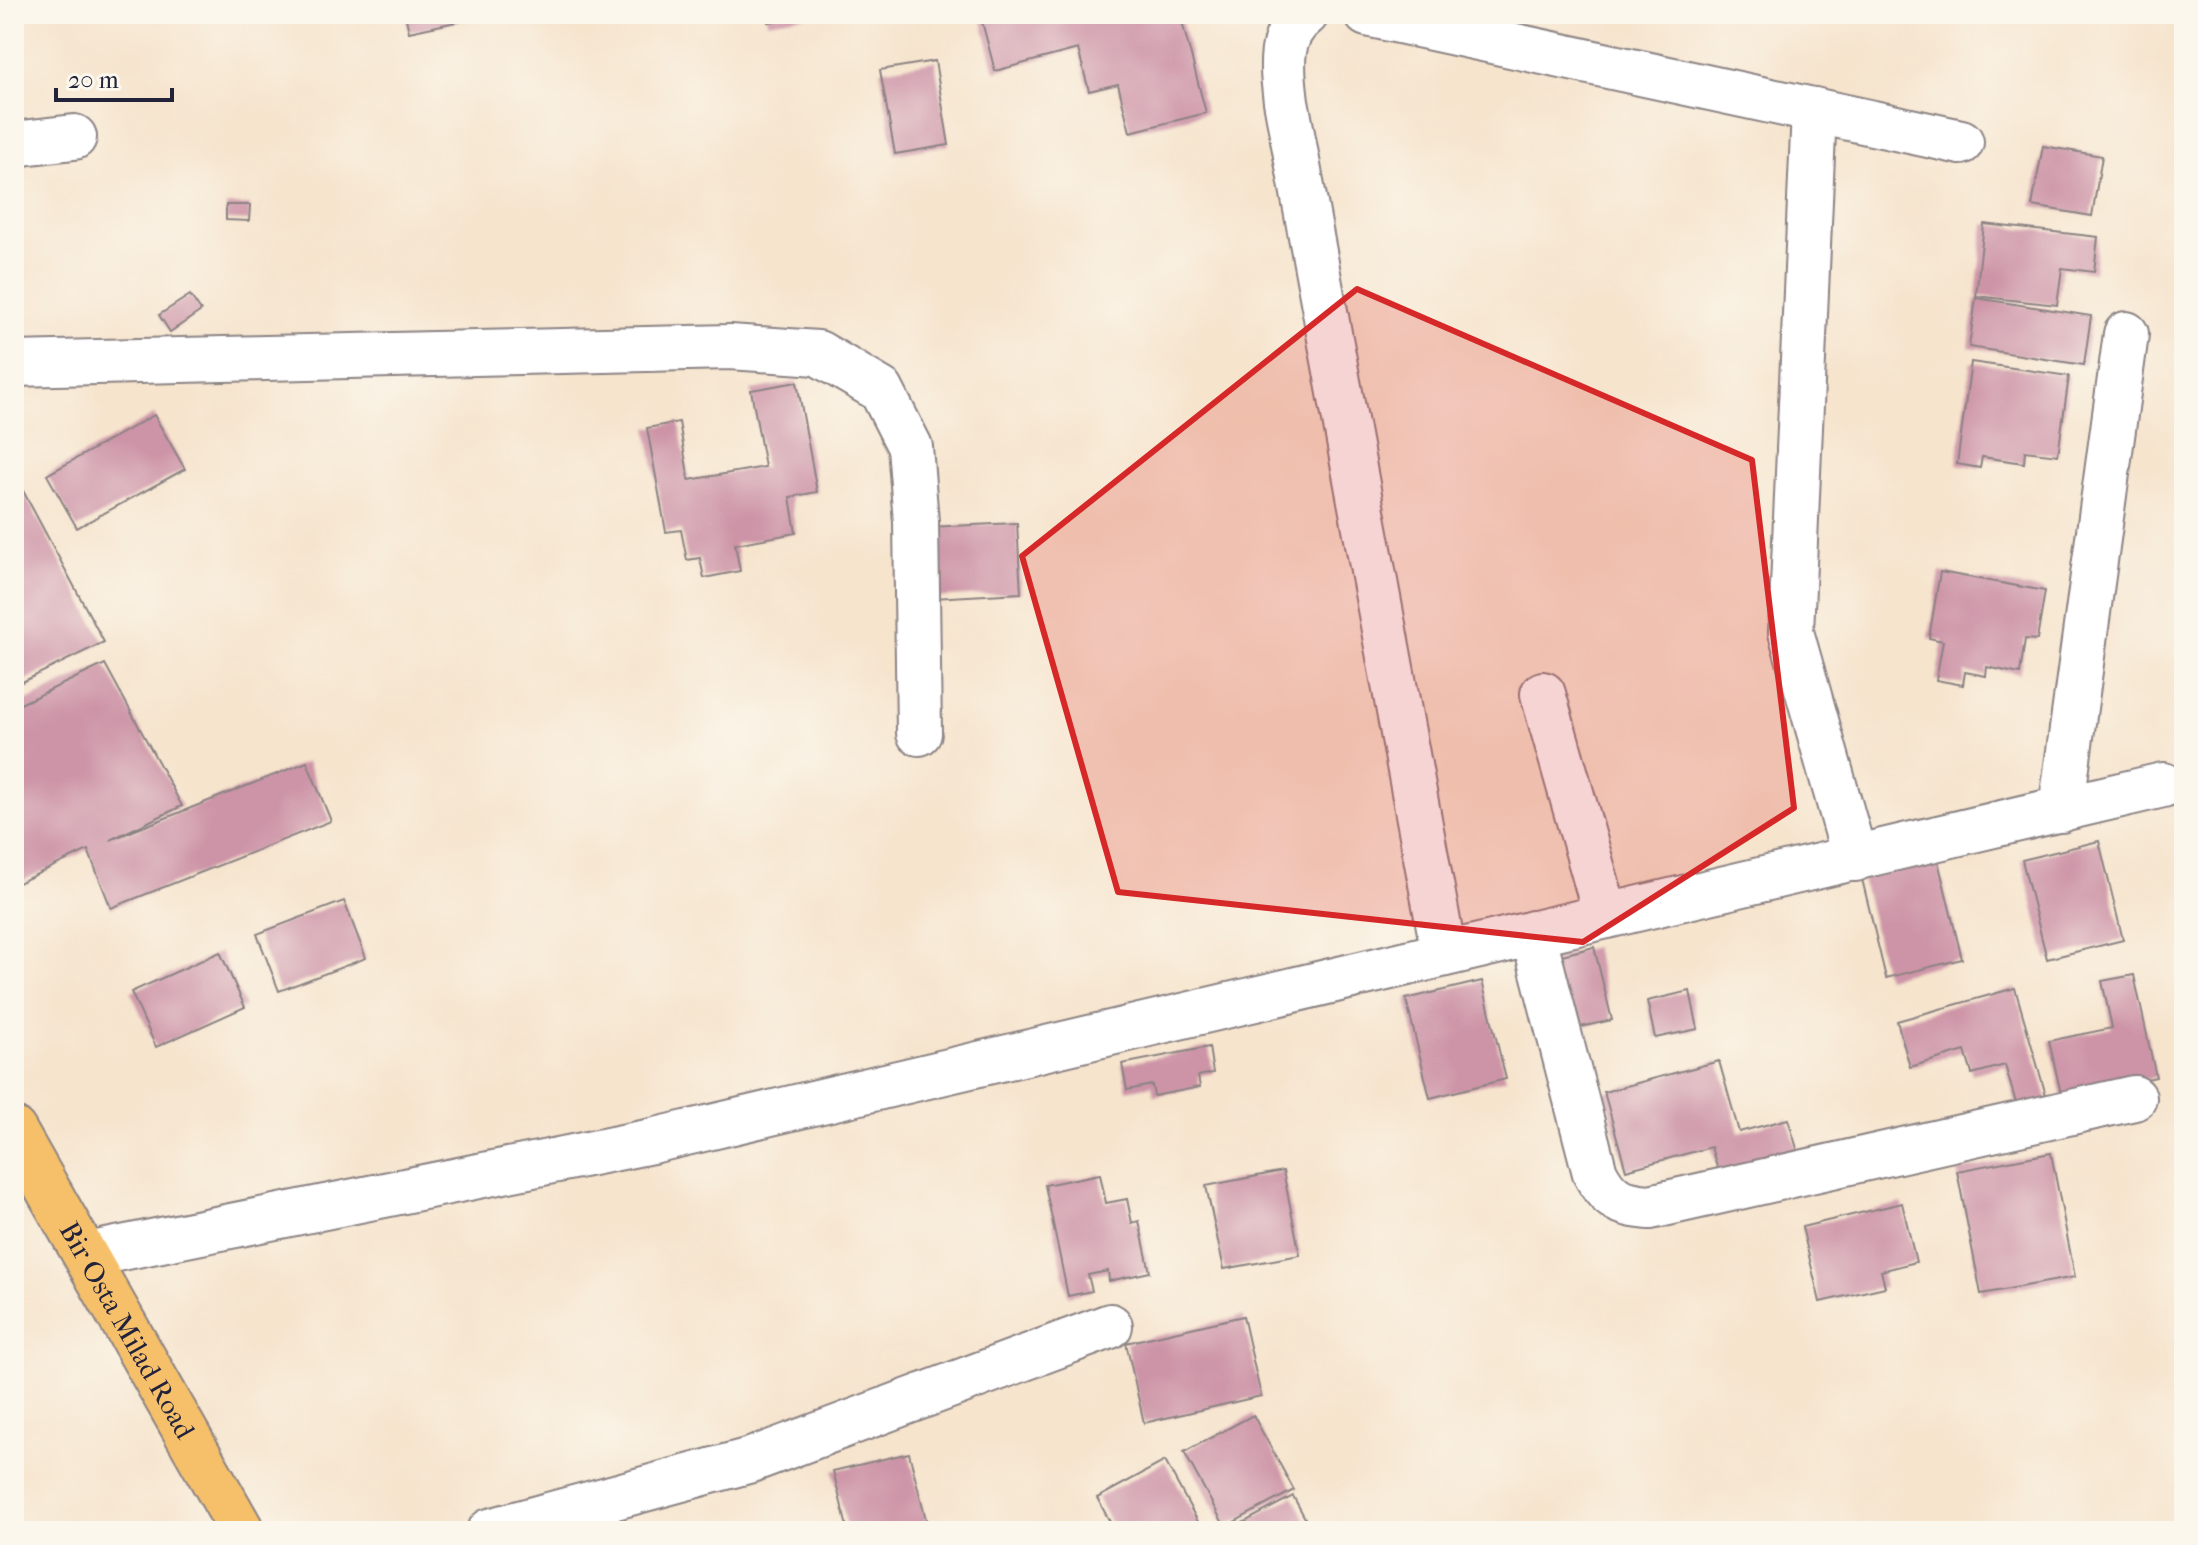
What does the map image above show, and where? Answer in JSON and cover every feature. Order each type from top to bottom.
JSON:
[{"type":"main road","name":"Bir Osta Milad Road","points":[[14,1130],[242,1531]]},
{"type":"street","points":[[1306,14],[1293,24],[1281,58],[1286,101],[1444,954]]},
{"type":"street","points":[[1367,14],[1961,142]]},
{"type":"street","points":[[1814,110],[1791,632],[1855,859]]},
{"type":"street","points":[[14,144],[74,137]]},
{"type":"street","points":[[2061,810],[2126,334]]},
{"type":"street","points":[[14,364],[730,347],[818,353],[881,390],[910,447],[916,522],[919,733]]},
{"type":"street","points":[[1543,694],[1606,916]]},
{"type":"street","points":[[87,1255],[652,1141],[2163,785]]},
{"type":"street","points":[[1533,933],[1595,1173],[1604,1190],[1623,1204],[1650,1207],[2134,1098]]},
{"type":"street","points":[[490,1531],[751,1460],[1110,1326]]},
{"type":"highlighted area","points":[[1357,289],[1752,460],[1794,808],[1583,942],[1118,892],[1022,556]]},
{"type":"building","points":[[405,14],[489,14],[489,15],[409,32]]},
{"type":"building","points":[[766,14],[804,14],[805,16],[768,22]]},
{"type":"building","points":[[980,14],[1180,14],[1206,113],[1130,132],[1118,84],[1089,91],[1078,49],[995,71]]},
{"type":"building","points":[[935,61],[949,145],[895,154],[880,70]]},
{"type":"building","points":[[2043,146],[2102,156],[2092,216],[2032,206]]},
{"type":"building","points":[[226,205],[250,205],[249,221],[226,220]]},
{"type":"building","points":[[1984,224],[2098,237],[2094,272],[2062,268],[2057,305],[1976,296]]},
{"type":"building","points":[[190,295],[201,311],[170,332],[159,315]]},
{"type":"building","points":[[1976,298],[2091,316],[2084,365],[1969,347]]},
{"type":"building","points":[[1971,362],[2069,376],[2058,455],[2025,451],[2024,463],[1982,457],[1980,468],[1957,464]]},
{"type":"building","points":[[797,382],[817,492],[790,497],[796,533],[735,544],[740,571],[704,578],[700,558],[687,560],[681,530],[666,532],[647,428],[679,422],[689,480],[765,467],[751,390]]},
{"type":"building","points":[[154,415],[185,469],[77,528],[47,475]]},
{"type":"building","points":[[14,474],[104,642],[14,686]]},
{"type":"building","points":[[1017,523],[1021,593],[933,598],[929,527]]},
{"type":"building","points":[[1940,572],[2045,591],[2037,640],[2025,639],[2020,674],[1987,667],[1986,676],[1965,672],[1963,685],[1936,680],[1943,641],[1929,638]]},
{"type":"building","points":[[105,664],[182,806],[110,840],[307,762],[331,821],[111,908],[88,850],[14,885],[14,707]]},
{"type":"building","points":[[2099,841],[2123,940],[2047,959],[2022,860]]},
{"type":"building","points":[[1938,861],[1962,959],[1886,978],[1862,879]]},
{"type":"building","points":[[344,901],[366,958],[279,991],[257,934]]},
{"type":"building","points":[[1594,947],[1612,1020],[1567,1030],[1550,958]]},
{"type":"building","points":[[220,952],[245,1007],[156,1047],[131,992]]},
{"type":"building","points":[[2134,975],[2156,1077],[2062,1098],[2049,1041],[2112,1028],[2102,981]]},
{"type":"building","points":[[1482,981],[1506,1079],[1430,1098],[1406,999]]},
{"type":"building","points":[[2015,988],[2048,1102],[2018,1110],[2005,1065],[1972,1074],[1965,1051],[1910,1067],[1897,1021]]},
{"type":"building","points":[[1690,991],[1698,1029],[1655,1038],[1647,1001]]},
{"type":"building","points":[[1209,1047],[1213,1073],[1198,1076],[1200,1087],[1154,1096],[1152,1085],[1127,1090],[1122,1064]]},
{"type":"building","points":[[1719,1061],[1739,1132],[1788,1119],[1799,1155],[1720,1177],[1711,1147],[1626,1170],[1604,1092]]},
{"type":"building","points":[[2051,1153],[2075,1277],[1981,1294],[1957,1171]]},
{"type":"building","points":[[1283,1171],[1300,1255],[1224,1269],[1206,1186]]},
{"type":"building","points":[[1100,1174],[1106,1203],[1127,1199],[1132,1223],[1139,1221],[1150,1272],[1109,1281],[1108,1271],[1088,1275],[1092,1291],[1068,1296],[1045,1185]]},
{"type":"building","points":[[1902,1203],[1916,1262],[1881,1271],[1885,1287],[1820,1302],[1802,1227]]},
{"type":"building","points":[[1243,1316],[1261,1396],[1144,1423],[1126,1343]]},
{"type":"building","points":[[1253,1415],[1294,1490],[1225,1527],[1184,1452]]},
{"type":"building","points":[[909,1453],[929,1531],[848,1531],[833,1471]]},
{"type":"building","points":[[1165,1461],[1203,1531],[1115,1531],[1097,1498]]},
{"type":"building","points":[[1293,1496],[1312,1531],[1228,1531]]}]
